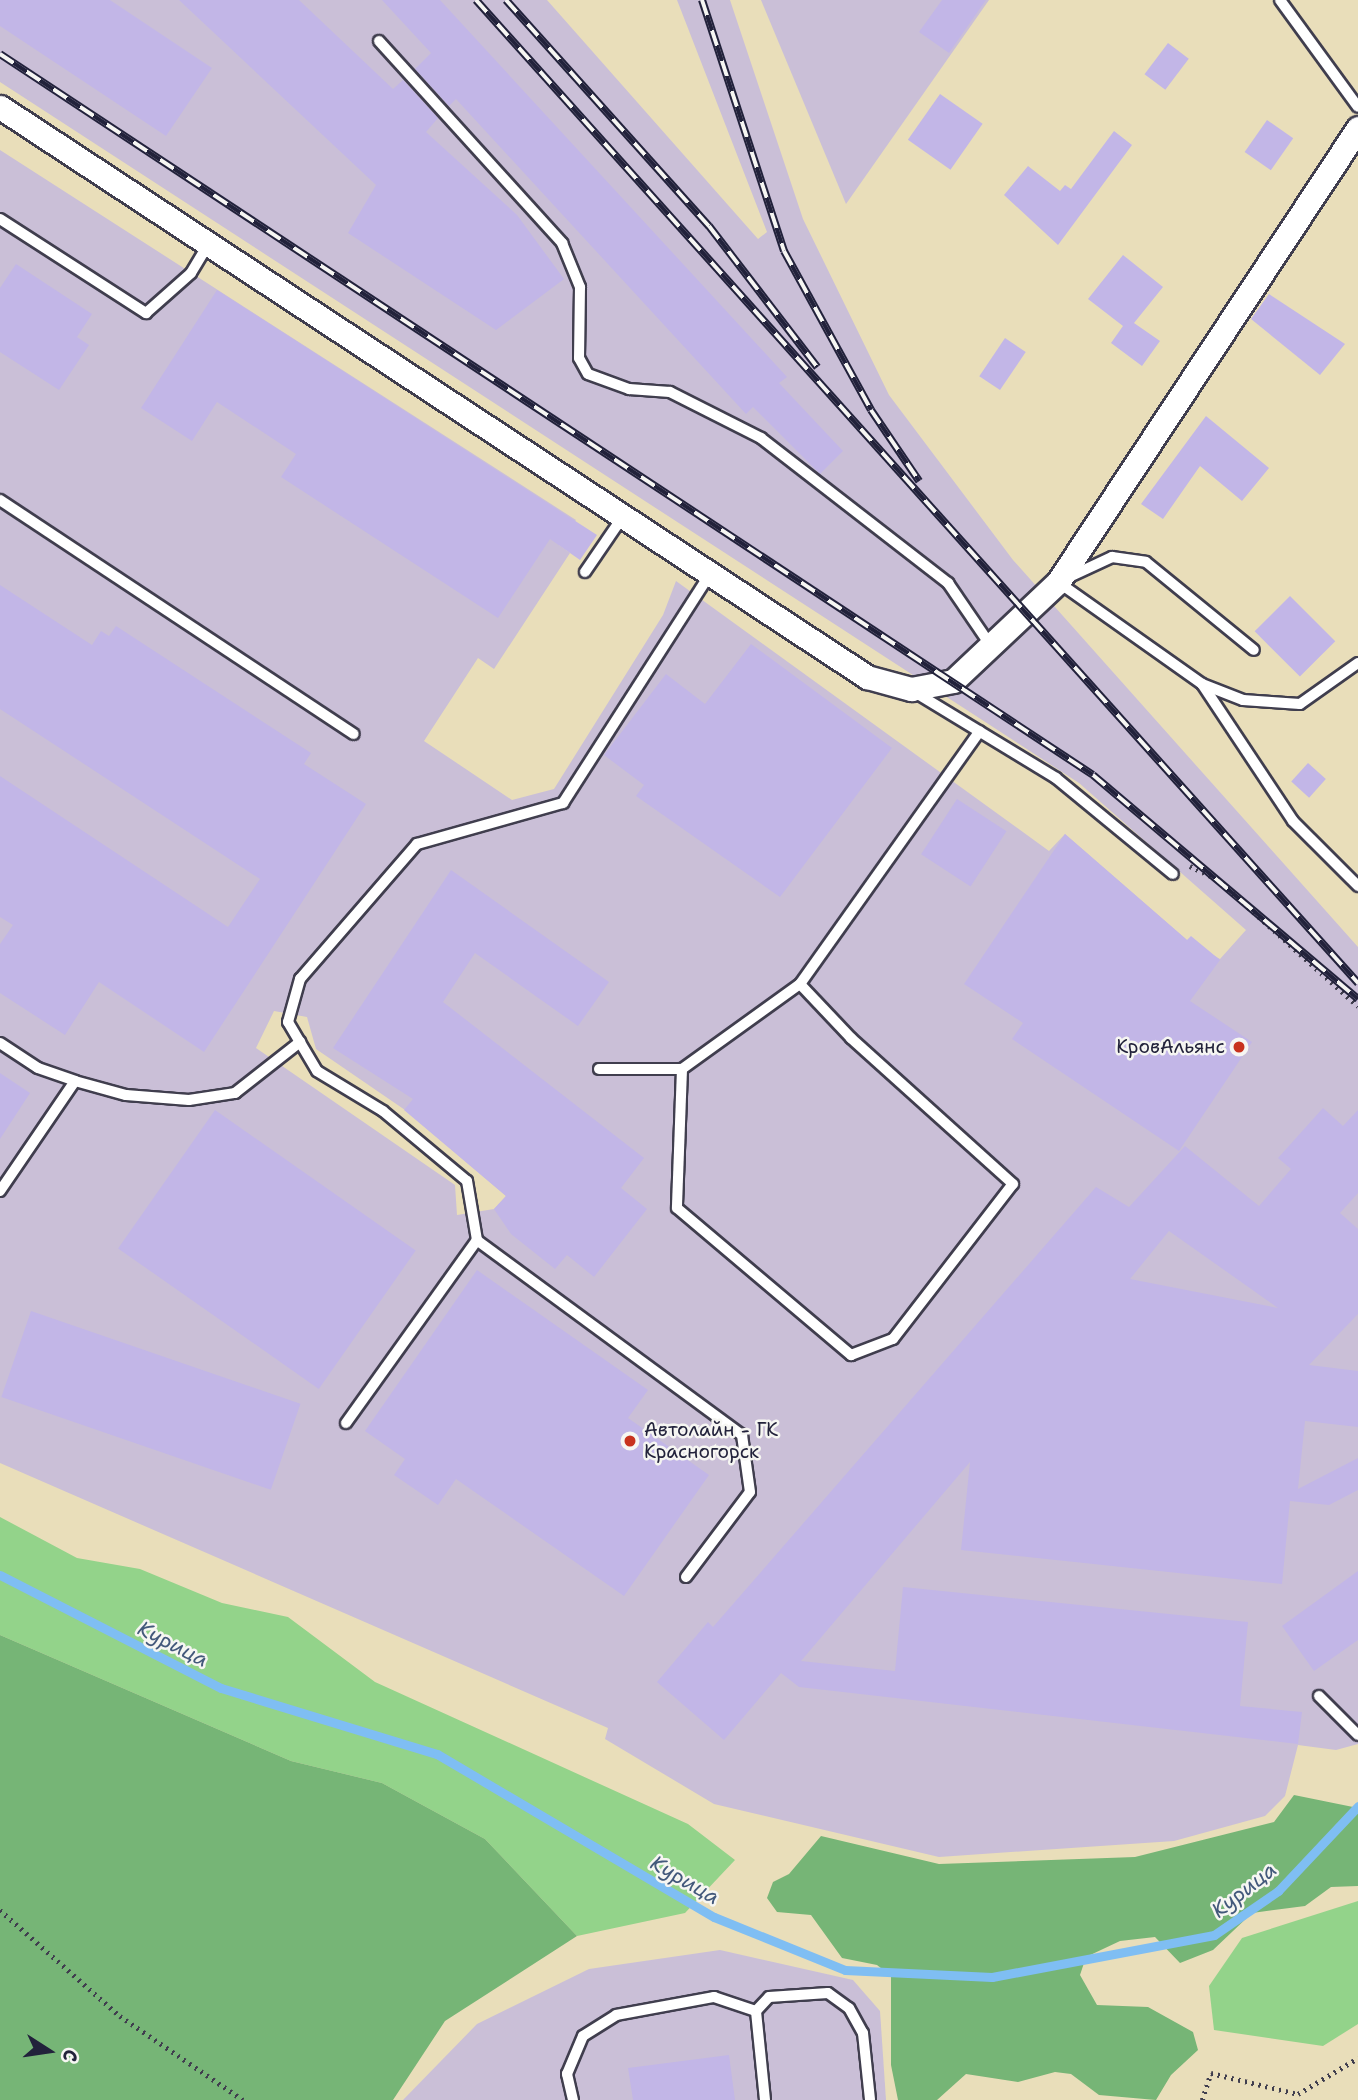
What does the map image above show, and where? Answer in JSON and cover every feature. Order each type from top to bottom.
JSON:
[{"type":"street","points":[[0,107],[206,248],[712,572],[867,677],[911,689],[953,681],[993,649],[1058,582],[1358,128]]},
{"type":"lane","points":[[1280,0],[1358,107]]},
{"type":"lane","points":[[379,41],[562,243],[580,287],[579,358],[588,374],[619,387],[670,392],[761,438],[948,583],[993,649]]},
{"type":"lane","points":[[0,219],[146,313],[191,273],[206,248]]},
{"type":"lane","points":[[0,500],[353,734]]},
{"type":"lane","points":[[585,572],[624,515]]},
{"type":"lane","points":[[1254,650],[1146,562],[1112,557],[1058,582],[1202,684],[1243,700],[1300,704],[1358,663]]},
{"type":"lane","points":[[686,1577],[750,1492],[743,1435],[477,1240],[467,1181],[383,1111],[317,1071],[289,1022],[300,979],[418,844],[563,803],[712,572]]},
{"type":"lane","points":[[1202,684],[1293,821],[1358,886]]},
{"type":"lane","points":[[911,689],[1056,778],[1173,874]]},
{"type":"lane","points":[[599,1069],[682,1069],[800,984],[980,731]]},
{"type":"lane","points":[[682,1069],[677,1208],[851,1355],[893,1339],[1013,1184],[851,1038],[800,984]]},
{"type":"lane","points":[[0,1043],[38,1068],[75,1081],[139,1096],[189,1100],[235,1093],[300,1042]]},
{"type":"lane","points":[[0,1191],[75,1081]]},
{"type":"lane","points":[[346,1423],[477,1240]]},
{"type":"lane","points":[[1319,1696],[1358,1735]]},
{"type":"lane","points":[[765,2100],[756,2011],[769,1997],[828,1993],[849,2008],[863,2033],[870,2100]]},
{"type":"lane","points":[[573,2100],[567,2074],[583,2036],[616,2015],[714,1997],[756,2011]]},
{"type":"path","points":[[1173,874],[1185,864],[1217,879],[1358,1006]]},
{"type":"path","points":[[0,1910],[120,2016],[243,2100]]},
{"type":"path","points":[[1202,2100],[1211,2073],[1298,2094],[1358,2058]]},
{"type":"shaded area","points":[[0,0],[547,0],[758,239],[767,232],[677,0],[730,0],[803,219],[889,395],[1013,560],[1358,947],[1358,1744],[1336,1750],[1298,1745],[1285,1796],[1265,1816],[1174,1841],[939,1857],[714,1804],[605,1739],[608,1728],[0,1463],[0,150],[576,520],[559,545],[570,553],[494,669],[478,658],[424,741],[512,800],[554,789],[663,615],[676,581],[1049,851],[1065,834],[1187,940],[1220,959],[1246,930],[1079,783],[0,82]],"holes":[[[274,1011],[307,1017],[316,1049],[405,1110],[506,1196],[494,1209],[457,1215],[455,1185],[256,1048]]]},
{"type":"shaded area","points":[[761,0],[989,0],[846,204]]},
{"type":"shaded area","points":[[720,1950],[853,1980],[880,2011],[886,2100],[403,2100],[477,2024],[589,1969]]},
{"type":"green space","points":[[0,1517],[77,1558],[140,1569],[222,1603],[288,1617],[375,1682],[688,1824],[735,1860],[685,1913],[577,1936],[485,1839],[382,1783],[291,1761],[0,1635]]},
{"type":"green space","points":[[0,1635],[291,1761],[382,1783],[485,1839],[577,1936],[445,2021],[393,2100],[0,2100]]},
{"type":"green space","points":[[1294,1795],[1358,1808],[1358,1886],[1331,1887],[1305,1906],[1252,1913],[1213,1950],[1180,1963],[1155,1937],[1120,1941],[1086,1957],[1080,1975],[1097,2005],[1148,2007],[1193,2032],[1198,2050],[1171,2075],[1156,2100],[1099,2095],[1071,2074],[1055,2072],[1018,2082],[966,2074],[937,2100],[898,2100],[891,2065],[891,1976],[877,1965],[842,1958],[811,1915],[777,1912],[767,1898],[773,1882],[789,1874],[821,1836],[939,1864],[1135,1857],[1274,1822]]},
{"type":"green space","points":[[1358,1901],[1358,2024],[1323,2046],[1214,2030],[1209,1986],[1242,1938]]},
{"type":"building","points":[[0,0],[110,0],[212,68],[166,136],[0,26]]},
{"type":"building","points":[[179,0],[299,0],[393,89],[403,80],[438,118],[426,132],[517,215],[564,279],[496,330],[348,233],[376,185]]},
{"type":"building","points":[[382,0],[440,0],[787,377],[779,383],[843,451],[820,474],[753,407],[746,414],[456,99],[449,106],[415,69],[431,53]]},
{"type":"building","points":[[942,0],[986,0],[949,53],[919,32]]},
{"type":"building","points":[[1168,43],[1189,59],[1165,90],[1145,74]]},
{"type":"building","points":[[940,94],[983,124],[950,170],[908,140]]},
{"type":"building","points":[[1267,120],[1293,138],[1271,170],[1245,152]]},
{"type":"building","points":[[1114,131],[1132,145],[1058,245],[1004,195],[1028,166],[1060,191],[1065,185],[1071,189]]},
{"type":"building","points":[[1123,255],[1163,287],[1134,323],[1160,341],[1142,366],[1111,343],[1123,326],[1088,299]]},
{"type":"building","points":[[16,264],[92,314],[77,337],[89,345],[59,390],[0,352],[0,288]]},
{"type":"building","points":[[217,290],[597,535],[580,560],[550,539],[498,618],[281,477],[296,454],[217,402],[192,441],[141,408]]},
{"type":"building","points":[[1269,294],[1345,344],[1320,375],[1251,319]]},
{"type":"building","points":[[1005,338],[1026,352],[1000,390],[979,376]]},
{"type":"building","points":[[1206,416],[1269,468],[1242,501],[1200,466],[1163,519],[1141,504]]},
{"type":"building","points":[[0,585],[92,645],[101,631],[109,636],[116,626],[311,753],[304,764],[366,804],[204,1052],[99,982],[65,1035],[0,993],[0,944],[13,925],[0,917],[0,776],[228,927],[260,879],[0,709]]},
{"type":"building","points":[[1290,596],[1335,641],[1300,677],[1255,631]]},
{"type":"building","points":[[751,644],[892,748],[780,897],[636,796],[644,785],[604,755],[666,674],[705,704]]},
{"type":"building","points":[[1308,763],[1326,779],[1309,798],[1291,782]]},
{"type":"building","points":[[957,799],[1006,831],[971,886],[921,854]]},
{"type":"building","points":[[1065,834],[1187,940],[1191,936],[1220,960],[1190,1001],[1252,1042],[1179,1151],[1012,1039],[1023,1023],[964,984]]},
{"type":"building","points":[[451,870],[609,982],[578,1026],[475,953],[443,1002],[644,1158],[621,1188],[647,1209],[594,1277],[567,1255],[555,1269],[511,1234],[494,1209],[506,1196],[404,1110],[413,1099],[333,1048]]},
{"type":"building","points":[[0,1073],[30,1093],[0,1139]]},
{"type":"building","points":[[1323,1108],[1343,1126],[1358,1110],[1358,1193],[1340,1213],[1358,1229],[1358,1314],[1309,1365],[1358,1371],[1358,1427],[1305,1421],[1298,1489],[1358,1458],[1358,1490],[1329,1505],[1290,1501],[1282,1584],[961,1550],[970,1462],[801,1661],[895,1671],[903,1587],[1248,1622],[1240,1706],[1302,1712],[1298,1744],[799,1687],[781,1673],[724,1740],[657,1682],[708,1622],[713,1627],[1096,1187],[1129,1207],[1185,1146],[1259,1206],[1291,1169],[1278,1158]],"holes":[[[1169,1231],[1278,1308],[1130,1279]]]},
{"type":"building","points":[[215,1110],[416,1251],[319,1389],[118,1248]]},
{"type":"building","points":[[477,1270],[648,1390],[628,1418],[709,1475],[624,1596],[456,1479],[438,1505],[394,1475],[405,1459],[365,1431]]},
{"type":"building","points":[[31,1311],[300,1404],[271,1490],[1,1397]]},
{"type":"building","points":[[1358,1571],[1358,1640],[1314,1671],[1282,1626]]},
{"type":"building","points":[[729,2055],[735,2100],[633,2100],[628,2068]]},
{"type":"waterway","name":"Курица","points":[[0,1575],[221,1688],[437,1754],[714,1917],[845,1970],[992,1977],[1214,1935],[1278,1891],[1358,1806]]},
{"type":"railway","points":[[476,0],[1358,983]]},
{"type":"railway","points":[[506,0],[709,226],[817,367]]},
{"type":"railway","points":[[702,0],[784,251],[871,410],[919,481]]},
{"type":"railway","points":[[0,54],[1093,775],[1358,999]]},
{"type":"place","name":"КровАльянс","points":[[1239,1047]]},
{"type":"place","name":"Автолайн - ГК Красногорск","points":[[630,1441]]}]
